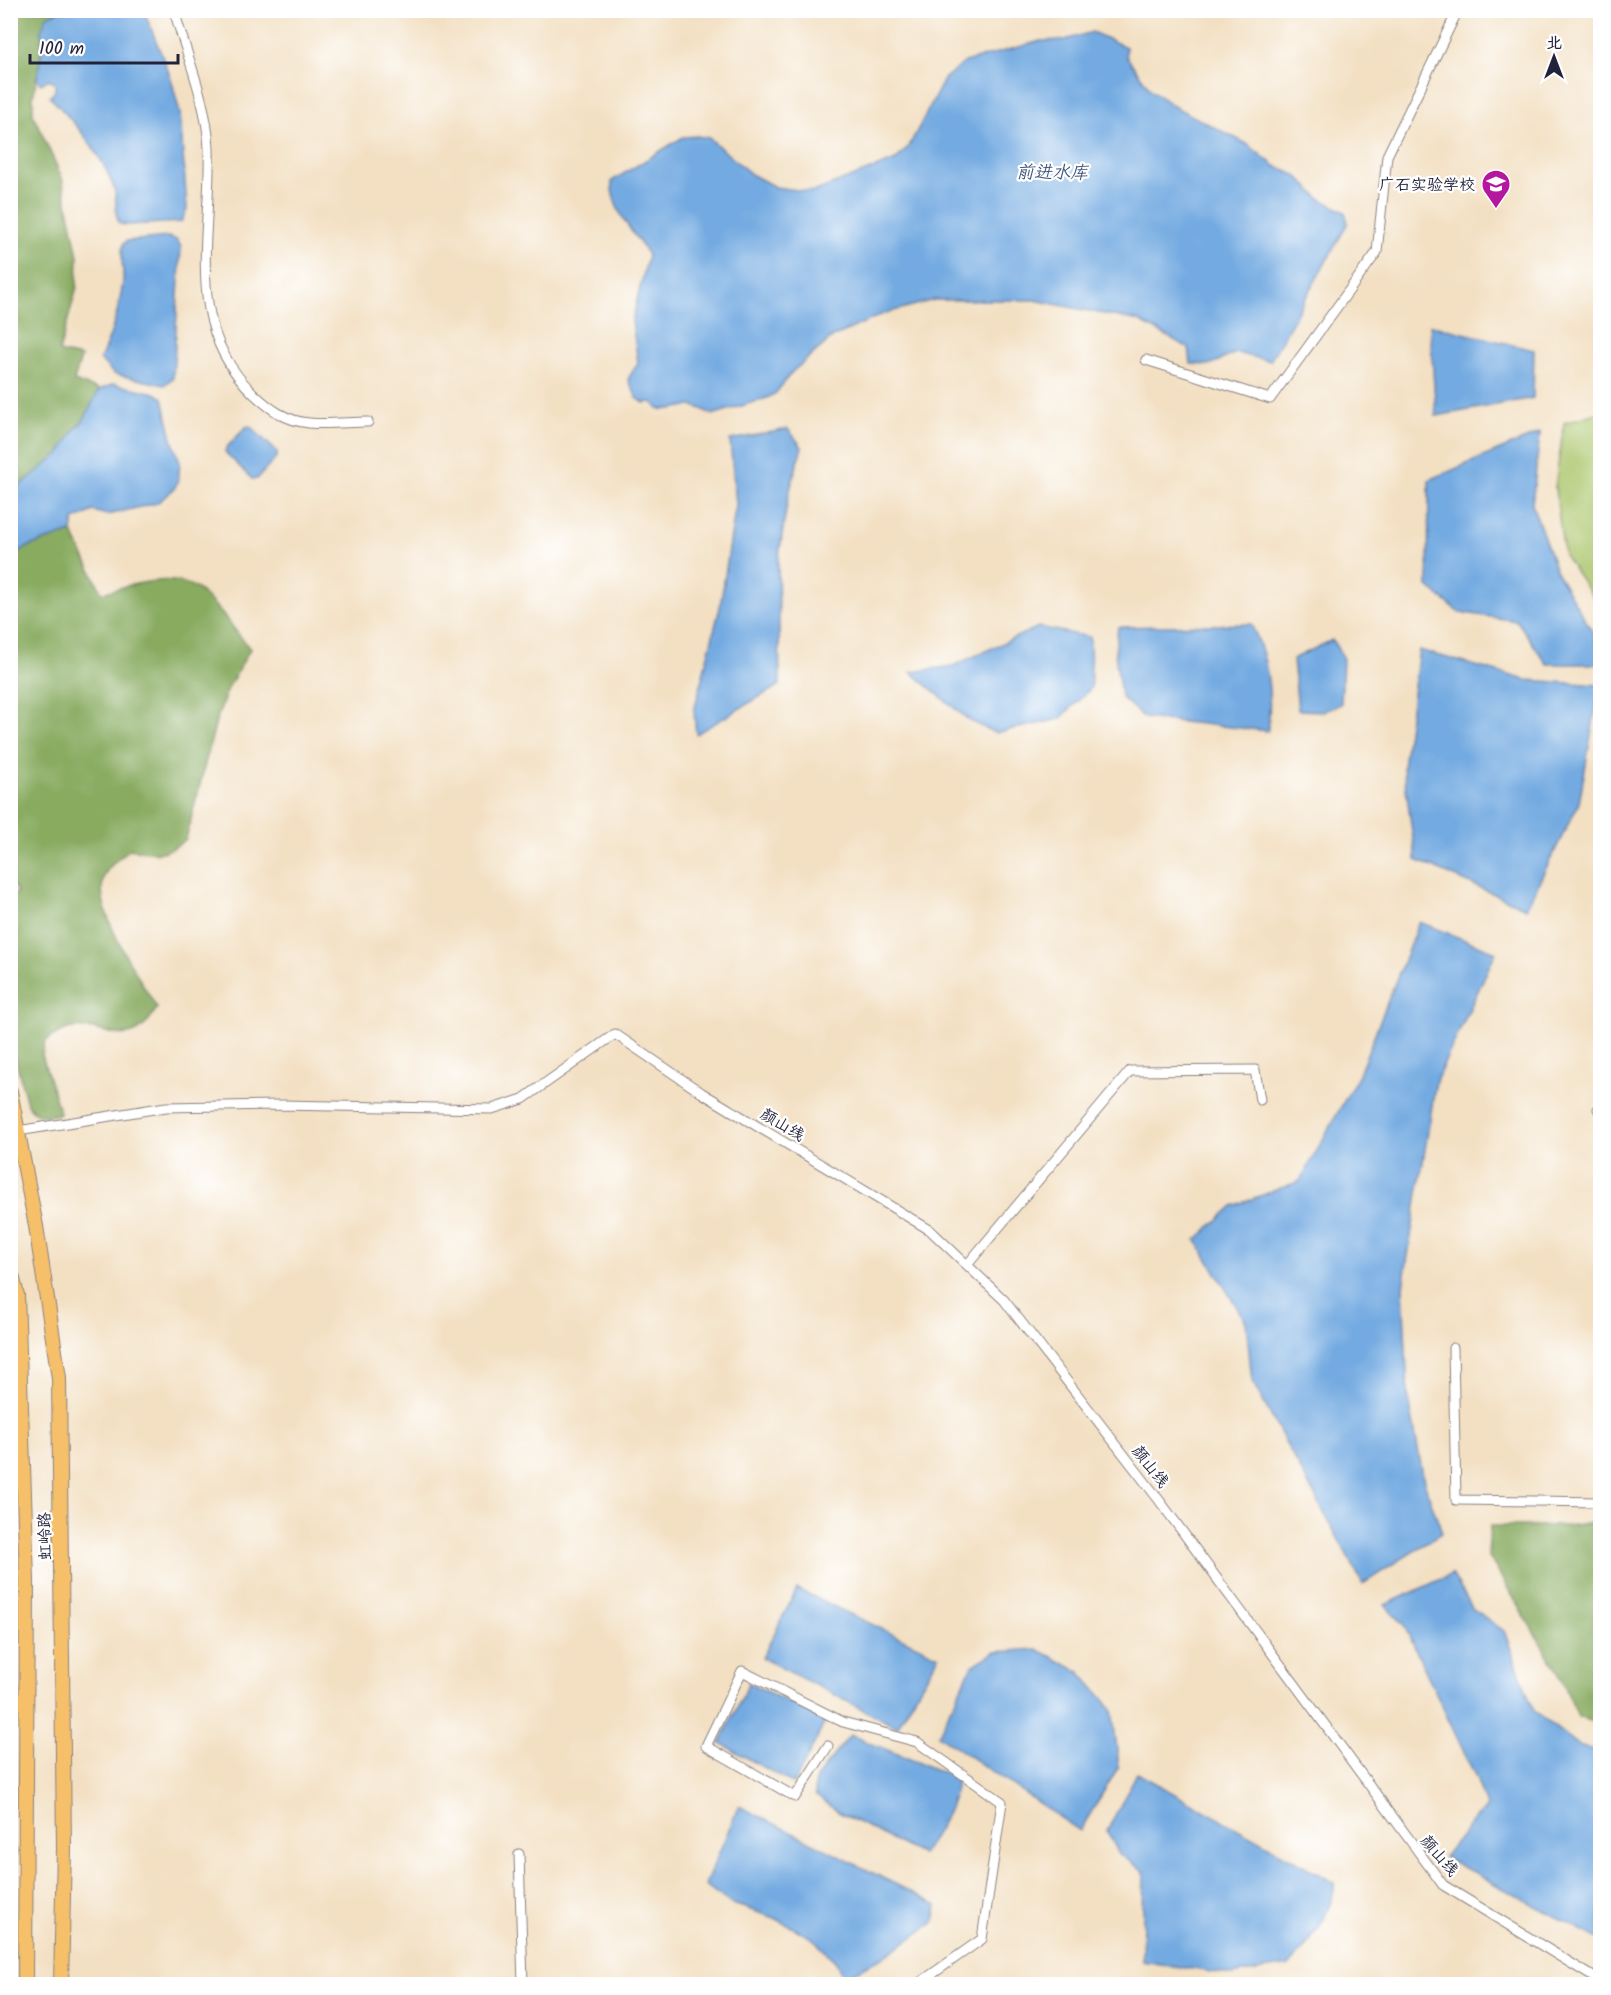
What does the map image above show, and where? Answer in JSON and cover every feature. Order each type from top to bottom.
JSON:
[{"type":"main road","name":"虹岭路","points":[[10,1091],[36,1226],[59,1378],[64,1848],[62,1984]]},
{"type":"main road","name":"虹岭路","points":[[10,1268],[17,1295],[27,1580],[25,1984]]},
{"type":"street","points":[[174,10],[204,115],[209,145],[204,284],[208,312],[217,340],[229,363],[247,388],[273,413],[308,423],[368,422]]},
{"type":"street","points":[[1146,360],[1270,399],[1377,252],[1387,156],[1458,10]]},
{"type":"street","name":"颜山线","points":[[18,1131],[166,1107],[280,1105],[492,1109],[523,1099],[615,1034],[702,1093],[930,1230],[968,1265],[1004,1300],[1159,1500],[1443,1885],[1600,1981]]},
{"type":"street","points":[[968,1265],[1130,1071],[1255,1070],[1260,1100]]},
{"type":"street","points":[[1453,1348],[1456,1500],[1600,1502]]},
{"type":"street","points":[[828,1746],[795,1797],[705,1746],[742,1671],[843,1722],[917,1742],[1002,1802],[982,1939],[918,1984]]},
{"type":"street","points":[[519,1854],[523,1984]]},
{"type":"green space","points":[[13,11],[60,11],[55,12],[41,31],[43,45],[33,97],[33,114],[62,178],[78,256],[77,287],[59,352],[81,357],[74,381],[99,390],[83,422],[75,429],[60,453],[11,493],[11,16]]},
{"type":"green space","points":[[1600,412],[1600,607],[1564,555],[1555,487],[1564,423]]},
{"type":"green space","points":[[72,532],[102,593],[152,581],[190,585],[215,605],[250,649],[228,688],[216,721],[186,839],[166,851],[146,852],[130,849],[112,865],[104,876],[102,890],[111,925],[157,1008],[145,1025],[135,1032],[125,1035],[83,1027],[72,1028],[45,1042],[42,1055],[60,1114],[45,1116],[37,1114],[27,1104],[11,1042],[10,899],[17,892],[10,880],[10,556],[32,545]]},
{"type":"green space","points":[[1600,1521],[1600,1724],[1578,1717],[1558,1672],[1488,1555],[1490,1526],[1568,1526]]},
{"type":"water","points":[[60,11],[144,11],[171,78],[180,113],[187,209],[181,222],[120,224],[114,188],[102,162],[78,128],[50,97],[55,91],[55,83],[49,79],[41,84],[37,79],[43,45],[41,31],[47,16]]},
{"type":"water","name":"前进水库","points":[[1092,32],[1126,47],[1126,56],[1151,90],[1175,107],[1247,144],[1275,166],[1297,176],[1319,198],[1345,212],[1348,223],[1270,361],[1236,353],[1210,365],[1191,364],[1189,348],[1139,321],[1034,300],[934,300],[883,314],[833,337],[792,372],[776,393],[767,398],[712,415],[690,406],[658,409],[652,402],[644,403],[637,398],[628,379],[638,363],[632,321],[648,255],[619,210],[612,191],[612,181],[683,137],[697,136],[709,138],[751,174],[775,187],[813,192],[896,160],[909,146],[945,78],[965,62],[1040,41],[1065,40]]},
{"type":"water","points":[[168,237],[177,240],[181,247],[173,378],[164,385],[114,374],[100,359],[111,331],[123,282],[123,244],[127,241]]},
{"type":"water","points":[[1430,325],[1534,350],[1533,398],[1436,416]]},
{"type":"water","points":[[114,384],[155,393],[163,398],[172,439],[180,462],[178,481],[174,489],[157,503],[107,515],[93,511],[74,520],[72,532],[32,545],[11,556],[11,493],[60,453],[75,429],[83,421],[99,390]]},
{"type":"water","points":[[250,426],[277,452],[277,457],[257,479],[252,479],[225,452],[226,448],[246,427]]},
{"type":"water","points":[[788,429],[802,447],[788,497],[778,562],[780,685],[696,734],[694,711],[720,607],[736,504],[730,440]]},
{"type":"water","points":[[1540,433],[1532,504],[1557,573],[1592,631],[1600,653],[1600,664],[1547,664],[1517,621],[1459,612],[1428,587],[1429,480]]},
{"type":"water","points":[[1251,624],[1265,663],[1269,690],[1268,731],[1144,718],[1121,697],[1115,653],[1118,627]]},
{"type":"water","points":[[1038,627],[1090,637],[1091,688],[1060,719],[995,733],[970,721],[911,672],[953,666]]},
{"type":"water","points":[[1332,640],[1343,657],[1341,704],[1324,711],[1298,710],[1293,659]]},
{"type":"water","points":[[1419,650],[1526,680],[1600,685],[1579,803],[1526,908],[1416,860],[1403,767]]},
{"type":"water","points":[[1419,922],[1496,952],[1436,1081],[1403,1287],[1408,1394],[1424,1482],[1442,1533],[1363,1584],[1252,1381],[1246,1322],[1196,1240],[1233,1206],[1300,1181],[1359,1074]]},
{"type":"water","points":[[1452,1574],[1472,1608],[1504,1631],[1534,1711],[1579,1746],[1600,1753],[1600,1940],[1444,1857],[1486,1806],[1476,1778],[1403,1623],[1385,1605]]},
{"type":"water","points":[[797,1589],[939,1656],[897,1727],[762,1658]]},
{"type":"water","points":[[1037,1649],[1080,1672],[1112,1709],[1119,1766],[1080,1831],[938,1735],[972,1666],[995,1652]]},
{"type":"water","points":[[749,1683],[826,1720],[794,1784],[720,1743]]},
{"type":"water","points":[[850,1735],[957,1778],[949,1809],[922,1855],[840,1813],[815,1795],[816,1778]]},
{"type":"water","points":[[1137,1773],[1335,1883],[1329,1907],[1319,1928],[1289,1966],[1231,1975],[1142,1961],[1144,1871],[1119,1854],[1107,1831]]},
{"type":"water","points":[[739,1806],[937,1905],[935,1922],[886,1955],[843,1978],[836,1962],[812,1938],[775,1918],[730,1903],[705,1885]]},
{"type":"place","name":"广石实验学校","points":[[1496,210]]}]
